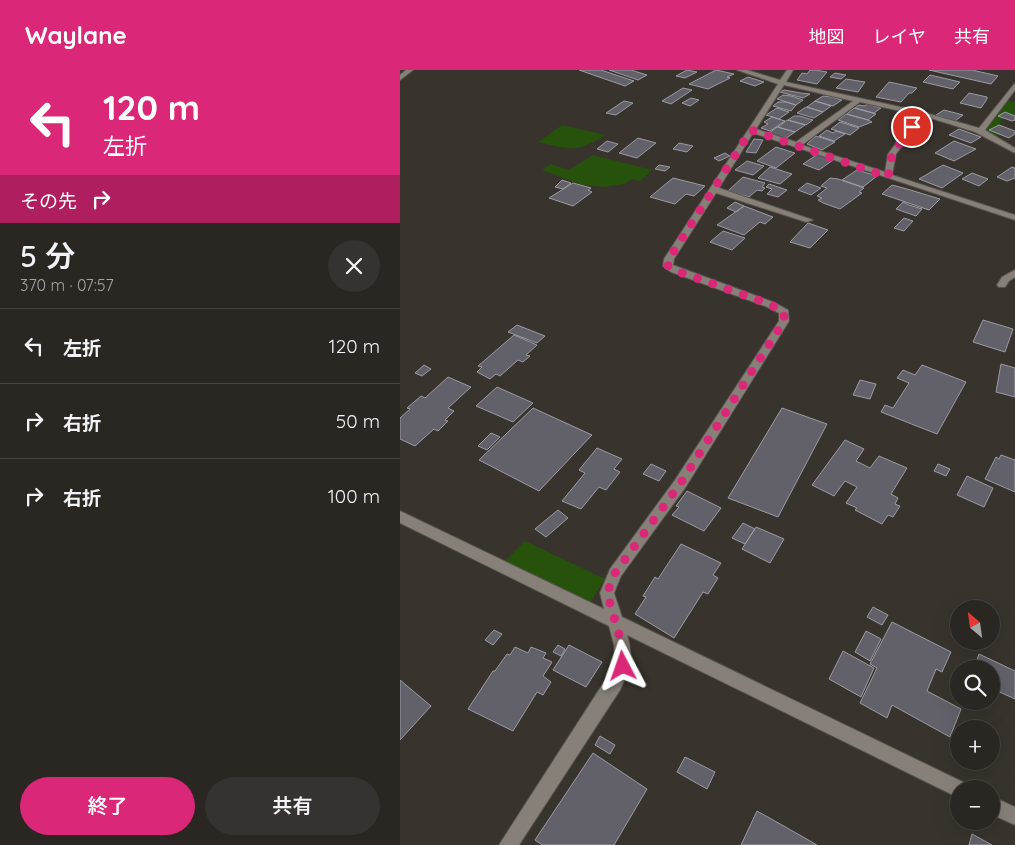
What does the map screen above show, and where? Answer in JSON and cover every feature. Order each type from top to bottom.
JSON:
[{"type":"street","points":[[400,78],[410,70]]},
{"type":"street","points":[[740,70],[781,85],[922,114],[980,131],[1015,151]]},
{"type":"street","points":[[508,845],[614,684],[623,666],[622,645],[607,593],[615,573],[680,484],[784,321],[784,312],[769,304],[674,270],[668,266],[669,259],[790,70]]},
{"type":"street","points":[[980,131],[1015,85]]},
{"type":"street","points":[[797,145],[859,100]]},
{"type":"street","points":[[888,177],[892,154],[922,114]]},
{"type":"street","points":[[751,130],[1015,218]]},
{"type":"street","points":[[713,190],[809,220]]},
{"type":"street","points":[[1002,285],[1005,279],[1015,272]]},
{"type":"street","points":[[400,517],[950,785]]},
{"type":"street","points":[[1000,809],[1015,816]]},
{"type":"green space","points":[[1006,100],[1015,102],[1015,116],[1003,119],[1000,123],[1003,133],[996,137],[986,129]]},
{"type":"green space","points":[[562,125],[606,135],[587,145],[573,148],[538,142]]},
{"type":"green space","points":[[593,155],[652,170],[640,181],[631,179],[625,184],[603,187],[582,185],[542,170],[551,164],[569,170]]},
{"type":"green space","points":[[525,541],[605,579],[590,603],[504,562]]},
{"type":"building","points":[[579,70],[601,70],[634,81],[625,86]]},
{"type":"building","points":[[609,70],[631,70],[647,75],[638,80]]},
{"type":"building","points":[[687,70],[697,72],[685,78],[676,76]]},
{"type":"building","points":[[716,70],[734,74],[708,89],[689,84]]},
{"type":"building","points":[[810,70],[827,72],[817,84],[797,80],[802,73],[807,74]]},
{"type":"building","points":[[929,70],[972,70],[998,76],[991,84]]},
{"type":"building","points":[[835,73],[846,75],[841,79],[830,77]]},
{"type":"building","points":[[930,75],[960,82],[953,89],[923,82]]},
{"type":"building","points":[[748,77],[764,82],[755,86],[740,81]]},
{"type":"building","points":[[846,79],[865,82],[858,92],[836,88]]},
{"type":"building","points":[[889,82],[917,88],[912,93],[909,93],[901,102],[876,97]]},
{"type":"building","points":[[683,88],[692,90],[671,104],[662,101]]},
{"type":"building","points":[[784,90],[810,94],[803,98],[780,92]]},
{"type":"building","points":[[969,93],[987,97],[981,108],[960,103]]},
{"type":"building","points":[[783,95],[803,100],[796,105],[777,99]]},
{"type":"building","points":[[823,96],[842,100],[833,106],[815,101]]},
{"type":"building","points":[[691,98],[699,100],[690,106],[682,103]]},
{"type":"building","points":[[624,101],[633,103],[616,115],[606,113]]},
{"type":"building","points":[[815,101],[831,106],[823,112],[807,107]]},
{"type":"building","points":[[778,102],[796,105],[791,111],[773,106]]},
{"type":"building","points":[[868,104],[881,108],[874,113],[855,108],[859,105],[864,106]]},
{"type":"building","points":[[806,107],[823,112],[814,118],[797,113]]},
{"type":"building","points":[[777,108],[789,112],[779,119],[766,115]]},
{"type":"building","points":[[854,108],[876,114],[868,120],[847,114]]},
{"type":"building","points":[[944,110],[963,115],[955,121],[936,115]]},
{"type":"building","points":[[1005,112],[1015,116],[1015,120],[1012,121],[998,116]]},
{"type":"building","points":[[846,114],[872,122],[859,127],[838,120]]},
{"type":"building","points":[[794,116],[813,120],[806,125],[788,120]]},
{"type":"building","points":[[772,117],[785,121],[770,131],[761,128],[768,124],[764,122]]},
{"type":"building","points":[[787,120],[805,125],[795,132],[778,127]]},
{"type":"building","points":[[840,122],[859,128],[850,135],[831,129]]},
{"type":"building","points":[[999,125],[1015,131],[1015,134],[1009,138],[989,130]]},
{"type":"building","points":[[777,127],[795,132],[785,139],[768,134]]},
{"type":"building","points":[[959,129],[981,137],[971,143],[949,135]]},
{"type":"building","points":[[827,130],[833,133],[836,131],[845,134],[834,141],[819,136]]},
{"type":"building","points":[[816,136],[835,142],[822,150],[807,144]]},
{"type":"building","points":[[638,138],[656,143],[637,158],[619,153]]},
{"type":"building","points":[[754,139],[763,140],[756,153],[746,152]]},
{"type":"building","points":[[607,141],[618,144],[608,152],[597,149]]},
{"type":"building","points":[[954,141],[976,149],[954,161],[935,153]]},
{"type":"building","points":[[679,143],[693,146],[687,152],[673,149]]},
{"type":"building","points":[[776,147],[795,153],[776,168],[757,161]]},
{"type":"building","points":[[725,153],[730,156],[719,161],[714,158]]},
{"type":"building","points":[[818,154],[833,160],[819,170],[803,164]]},
{"type":"building","points":[[747,161],[764,166],[753,175],[735,170]]},
{"type":"building","points":[[659,165],[670,167],[665,171],[655,169]]},
{"type":"building","points":[[943,165],[963,173],[942,188],[919,179]]},
{"type":"building","points":[[770,167],[792,174],[780,184],[758,178]]},
{"type":"building","points":[[1012,167],[1015,168],[1015,178],[1007,181],[997,177]]},
{"type":"building","points":[[857,170],[877,176],[863,187],[842,180]]},
{"type":"building","points":[[972,173],[988,179],[979,186],[962,179]]},
{"type":"building","points":[[743,177],[765,183],[762,187],[765,188],[762,191],[757,190],[749,197],[728,191]]},
{"type":"building","points":[[673,178],[705,186],[694,196],[686,194],[675,204],[650,197]]},
{"type":"building","points":[[830,178],[864,188],[859,192],[862,193],[840,209],[818,200],[822,198],[817,196],[827,188],[821,186]]},
{"type":"building","points":[[562,180],[571,183],[563,189],[555,187]]},
{"type":"building","points":[[573,183],[591,188],[588,190],[592,192],[573,206],[549,198]]},
{"type":"building","points":[[807,183],[821,188],[811,195],[798,190]]},
{"type":"building","points":[[769,184],[787,190],[778,197],[767,194],[772,189],[766,187]]},
{"type":"building","points":[[892,185],[940,199],[929,210],[882,194]]},
{"type":"building","points":[[735,202],[744,206],[736,212],[727,208]]},
{"type":"building","points":[[903,202],[922,209],[916,216],[896,209]]},
{"type":"building","points":[[744,206],[773,217],[765,224],[760,222],[744,235],[717,225]]},
{"type":"building","points":[[904,218],[913,221],[904,231],[894,228]]},
{"type":"building","points":[[808,223],[828,230],[810,248],[790,242]]},
{"type":"building","points":[[723,231],[745,238],[732,250],[710,242]]},
{"type":"building","points":[[983,320],[1013,329],[1005,352],[973,342]]},
{"type":"building","points":[[517,325],[545,336],[537,343],[508,332]]},
{"type":"building","points":[[514,335],[537,345],[526,355],[530,356],[523,362],[518,360],[500,376],[496,374],[490,379],[477,372],[482,367],[478,366]]},
{"type":"building","points":[[1001,364],[1015,368],[1015,397],[996,392]]},
{"type":"building","points":[[424,365],[431,369],[422,376],[415,373]]},
{"type":"building","points":[[922,365],[966,382],[937,434],[881,412],[885,405],[893,408],[909,383],[897,378],[903,370],[915,375]]},
{"type":"building","points":[[448,377],[471,387],[448,408],[454,411],[445,420],[448,421],[438,431],[434,429],[415,446],[400,439],[400,418],[410,409],[407,408],[421,396],[425,398]]},
{"type":"building","points":[[860,380],[876,384],[870,399],[853,395]]},
{"type":"building","points":[[497,387],[533,403],[513,422],[476,406]]},
{"type":"building","points":[[533,408],[592,435],[539,491],[479,460]]},
{"type":"building","points":[[782,408],[827,424],[778,517],[728,498]]},
{"type":"building","points":[[491,433],[500,437],[487,450],[478,446]]},
{"type":"building","points":[[845,440],[864,449],[856,461],[870,468],[879,456],[907,468],[891,494],[898,498],[895,504],[900,506],[893,517],[888,515],[882,524],[855,510],[857,508],[846,503],[857,487],[845,481],[834,496],[812,485]]},
{"type":"building","points":[[597,448],[622,459],[614,469],[620,472],[606,490],[599,487],[581,509],[562,501],[585,473],[579,470]]},
{"type":"building","points":[[1001,455],[1015,460],[1015,492],[985,479],[996,457],[999,459]]},
{"type":"building","points":[[651,464],[666,471],[659,481],[643,474]]},
{"type":"building","points":[[938,464],[950,469],[946,476],[934,471]]},
{"type":"building","points":[[967,476],[993,488],[984,507],[957,495]]},
{"type":"building","points":[[687,491],[721,508],[704,531],[672,515],[679,507],[676,506]]},
{"type":"building","points":[[558,510],[568,518],[546,537],[535,529]]},
{"type":"building","points":[[743,523],[755,529],[745,544],[732,538]]},
{"type":"building","points":[[756,527],[784,539],[770,563],[742,549]]},
{"type":"building","points":[[681,544],[721,563],[713,575],[718,578],[708,594],[703,592],[674,638],[635,614],[646,597],[643,596],[655,577],[658,579]]},
{"type":"building","points":[[873,607],[888,615],[882,625],[867,617]]},
{"type":"building","points":[[892,622],[951,652],[942,672],[936,669],[927,691],[950,703],[950,710],[961,710],[957,720],[950,720],[950,737],[892,705],[887,718],[860,703],[877,668],[870,664]]},
{"type":"building","points":[[494,630],[502,634],[493,645],[485,640]]},
{"type":"building","points":[[866,631],[881,639],[870,661],[855,652]]},
{"type":"building","points":[[558,645],[565,649],[561,656],[553,652]]},
{"type":"building","points":[[569,645],[602,662],[586,687],[553,670]]},
{"type":"building","points":[[515,647],[528,653],[531,647],[546,653],[543,658],[552,662],[543,676],[551,682],[543,695],[537,692],[513,731],[468,709],[493,671],[495,671],[507,654],[510,655]]},
{"type":"building","points":[[843,651],[874,668],[861,697],[829,679]]},
{"type":"building","points":[[979,654],[992,660],[977,660]]},
{"type":"building","points":[[1000,664],[1015,671],[1015,699],[1000,692]]},
{"type":"building","points":[[400,680],[431,706],[400,740]]},
{"type":"building","points":[[600,736],[615,745],[610,754],[595,745]]},
{"type":"building","points":[[593,753],[647,789],[614,845],[542,845],[535,840]]},
{"type":"building","points":[[685,757],[715,772],[707,789],[677,772]]},
{"type":"building","points":[[757,811],[782,825],[817,845],[741,845]]},
{"type":"building","points":[[972,834],[992,845],[969,845]]},
{"type":"route","points":[[623,666],[622,645],[607,593],[615,573],[680,484],[784,321],[784,312],[769,304],[674,270],[668,266],[669,259],[751,130],[888,177],[892,154],[912,127]]}]
